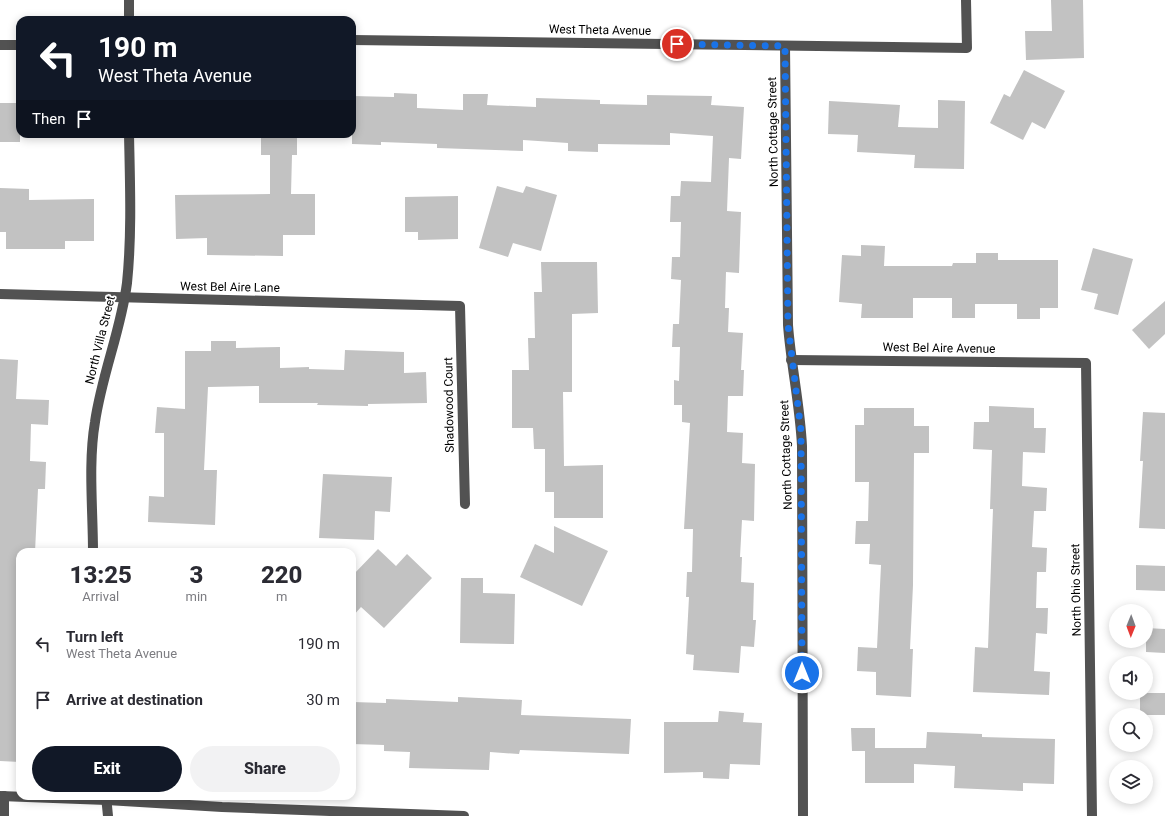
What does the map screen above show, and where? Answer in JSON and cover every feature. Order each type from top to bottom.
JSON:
[{"type":"street","points":[[128,0],[129,16]]},
{"type":"street","name":"West Theta Avenue","points":[[356,40],[967,48],[966,0]]},
{"type":"street","points":[[0,45],[16,45]]},
{"type":"street","name":"North Cottage Street","points":[[785,46],[788,325],[791,360],[798,400],[802,446],[803,816]]},
{"type":"street","name":"North Villa Street","points":[[93,548],[92,452],[94,422],[114,348],[125,297],[130,239],[129,138]]},
{"type":"street","name":"West Bel Aire Lane","points":[[0,294],[460,306]]},
{"type":"street","name":"Shadowood Court","points":[[460,306],[465,504]]},
{"type":"street","name":"West Bel Aire Avenue","points":[[791,360],[1086,363]]},
{"type":"street","name":"North Ohio Street","points":[[1086,363],[1092,816]]},
{"type":"street","points":[[4,816],[2,796],[16,796]]},
{"type":"street","points":[[106,800],[108,816]]},
{"type":"street","points":[[132,800],[341,814],[464,816]]},
{"type":"building","points":[[1051,0],[1083,0],[1084,58],[1026,60],[1025,31],[1052,31]]},
{"type":"building","points":[[1024,70],[1065,91],[1045,129],[1032,122],[1023,140],[990,123],[1004,94],[1010,97]]},
{"type":"building","points":[[394,93],[417,94],[417,108],[463,110],[463,94],[488,94],[487,105],[536,107],[536,98],[600,100],[600,104],[647,105],[647,95],[712,96],[711,105],[744,107],[741,159],[729,158],[727,211],[741,212],[739,273],[726,272],[725,308],[729,308],[728,332],[743,333],[741,370],[744,370],[743,396],[728,396],[727,432],[743,433],[742,463],[755,464],[754,521],[742,520],[740,557],[742,557],[741,582],[754,583],[753,620],[756,620],[754,647],[741,646],[739,673],[693,670],[694,655],[686,654],[689,597],[686,597],[687,572],[692,572],[693,529],[684,529],[690,423],[682,422],[682,405],[674,405],[674,380],[679,381],[680,347],[672,347],[673,324],[679,324],[681,280],[671,279],[672,257],[680,257],[681,222],[670,222],[671,196],[680,196],[681,181],[711,182],[713,136],[670,133],[670,145],[598,144],[598,152],[568,151],[568,143],[523,140],[523,151],[437,148],[437,144],[381,142],[381,145],[352,144],[352,138],[356,138],[356,96],[394,97]]},
{"type":"building","points":[[938,100],[965,101],[964,169],[914,168],[915,155],[857,152],[858,135],[828,134],[829,101],[900,105],[898,127],[938,128]]},
{"type":"building","points":[[0,103],[16,103],[16,138],[20,138],[20,142],[0,142]]},
{"type":"building","points":[[261,138],[297,138],[297,155],[292,155],[291,194],[315,194],[315,235],[283,235],[283,256],[207,255],[207,238],[176,239],[175,195],[270,194],[270,155],[261,155]]},
{"type":"building","points":[[497,186],[523,193],[526,186],[557,195],[541,251],[513,243],[508,257],[479,248]]},
{"type":"building","points":[[0,188],[29,189],[29,200],[94,199],[94,241],[65,241],[65,249],[6,249],[6,232],[0,232]]},
{"type":"building","points":[[458,196],[458,239],[418,240],[418,232],[405,232],[405,197]]},
{"type":"building","points":[[861,245],[885,246],[884,266],[952,266],[953,263],[976,263],[976,253],[998,253],[998,260],[1058,260],[1058,308],[1040,308],[1040,319],[1017,319],[1017,304],[975,304],[975,318],[952,318],[952,298],[913,298],[913,318],[861,318],[862,304],[839,302],[842,255],[861,256]]},
{"type":"building","points":[[1093,248],[1133,259],[1118,315],[1094,309],[1098,294],[1081,290]]},
{"type":"building","points":[[541,262],[597,262],[598,313],[572,314],[572,392],[563,392],[564,466],[603,465],[603,518],[554,518],[554,492],[545,492],[545,449],[534,449],[533,428],[512,428],[512,370],[529,370],[528,338],[535,338],[534,292],[542,292]]},
{"type":"building","points":[[1165,301],[1165,334],[1149,349],[1132,330]]},
{"type":"building","points":[[211,341],[236,341],[236,348],[280,347],[280,368],[309,367],[309,369],[344,370],[345,350],[404,352],[404,373],[426,372],[427,403],[368,404],[368,406],[317,405],[318,403],[259,403],[259,386],[208,387],[204,470],[217,470],[215,525],[148,522],[149,496],[164,497],[164,433],[155,433],[157,407],[185,409],[185,351],[211,351]]},
{"type":"building","points":[[0,359],[18,360],[16,399],[49,400],[48,425],[31,424],[30,461],[46,462],[45,489],[38,489],[35,548],[16,548],[16,762],[0,761]]},
{"type":"building","points":[[989,406],[1034,408],[1034,428],[1046,428],[1045,453],[1023,452],[1022,486],[1047,488],[1046,511],[1034,511],[1032,547],[1047,548],[1046,572],[1037,572],[1036,608],[1048,608],[1047,634],[1036,633],[1034,671],[1050,672],[1049,695],[973,692],[975,647],[988,648],[993,509],[990,509],[992,450],[973,449],[974,422],[989,422]]},
{"type":"building","points":[[864,408],[914,408],[914,426],[929,426],[929,453],[914,453],[913,585],[910,649],[913,649],[911,697],[876,695],[876,672],[857,671],[858,647],[877,648],[881,565],[869,564],[870,544],[855,544],[856,521],[868,521],[869,482],[855,482],[855,425],[864,425]]},
{"type":"building","points":[[1143,412],[1165,413],[1165,529],[1139,528],[1143,461],[1140,461]]},
{"type":"building","points":[[323,474],[392,477],[390,512],[375,511],[374,540],[319,538]]},
{"type":"building","points":[[554,526],[608,551],[582,606],[520,577],[535,544],[554,553]]},
{"type":"building","points":[[378,549],[396,566],[407,554],[432,578],[384,628],[361,607],[356,613],[356,572]]},
{"type":"building","points":[[1136,565],[1165,566],[1165,591],[1136,590]]},
{"type":"building","points":[[461,578],[483,578],[483,593],[515,594],[514,644],[460,643]]},
{"type":"building","points":[[1153,628],[1165,629],[1165,653],[1146,652],[1146,648],[1153,648]]},
{"type":"building","points":[[1153,693],[1165,693],[1165,715],[1153,715],[1153,708],[1140,708],[1140,700],[1153,700]]},
{"type":"building","points":[[458,697],[522,700],[521,715],[631,719],[629,754],[520,750],[519,754],[490,752],[489,770],[409,768],[410,752],[384,751],[384,745],[356,744],[356,702],[386,703],[386,699],[458,702]]},
{"type":"building","points":[[719,711],[744,713],[743,722],[762,723],[760,765],[730,764],[729,779],[703,778],[703,772],[664,773],[664,722],[718,722]]},
{"type":"building","points":[[851,728],[875,728],[875,748],[926,748],[927,732],[982,734],[982,737],[1055,739],[1054,784],[1023,783],[1023,791],[954,788],[955,766],[914,764],[914,783],[865,783],[865,751],[852,751]]},
{"type":"route","points":[[677,44],[785,46],[788,325],[791,360],[800,417],[802,446],[802,673]]}]
